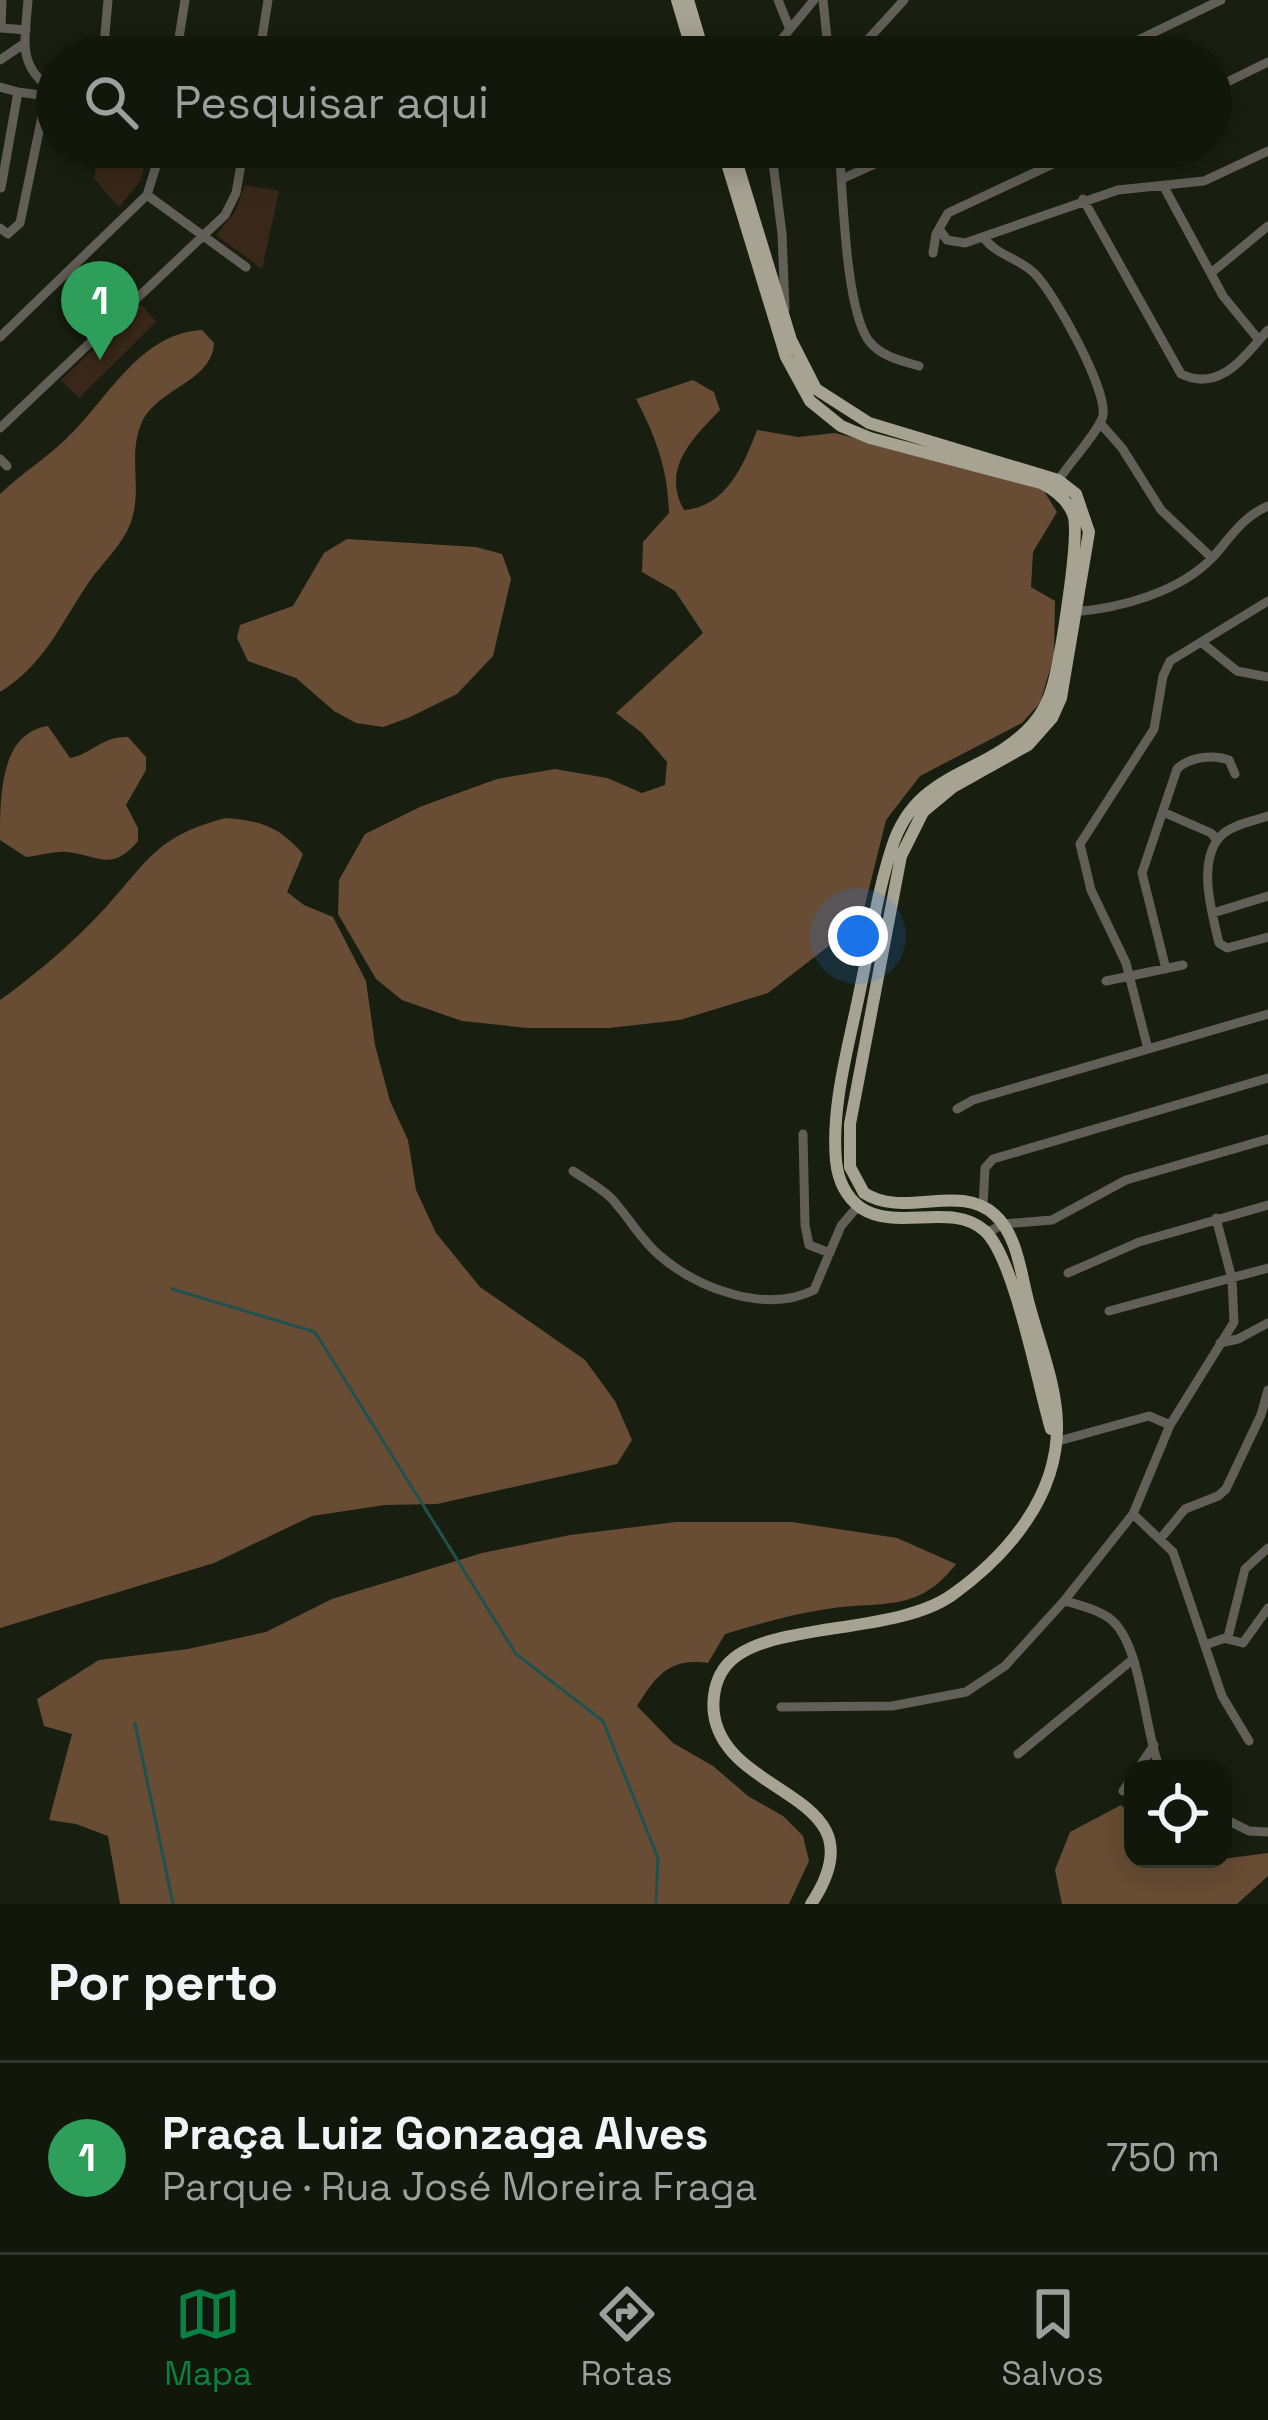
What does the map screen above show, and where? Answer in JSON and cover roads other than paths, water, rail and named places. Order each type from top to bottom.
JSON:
[{"type":"main road","points":[[677,0],[688,36]]},
{"type":"main road","points":[[688,0],[699,36]]},
{"type":"main road","points":[[728,168],[786,357],[810,401],[841,426],[870,438],[1056,484],[1076,533],[1058,598],[1069,611],[1061,698],[1046,727],[1028,745],[939,796],[910,832],[895,877],[852,1107],[850,1167],[864,1193],[895,1205],[953,1201],[983,1206],[1003,1224],[1046,1362],[1057,1426],[1049,1483],[1005,1546],[946,1599],[883,1623],[767,1640],[735,1656],[722,1671],[713,1708],[717,1729],[727,1745],[753,1772],[813,1811],[823,1825],[830,1860],[825,1882],[811,1904]]},
{"type":"main road","points":[[739,168],[780,289],[785,323],[810,382],[868,423],[1056,484],[1076,494],[1088,520],[1089,544],[1042,713],[1016,739],[929,789],[899,828],[849,1046],[837,1125],[840,1180],[858,1206],[883,1215],[934,1217],[970,1216],[983,1206]]},
{"type":"main road","points":[[934,1217],[971,1222],[987,1233],[1015,1300],[1054,1442]]},
{"type":"street","points":[[2,0],[1,28],[26,30]]},
{"type":"street","points":[[28,0],[25,44],[36,75]]},
{"type":"street","points":[[105,36],[108,0]]},
{"type":"street","points":[[179,36],[185,0]]},
{"type":"street","points":[[262,36],[268,0]]},
{"type":"street","points":[[778,0],[789,27]]},
{"type":"street","points":[[782,36],[818,0]]},
{"type":"street","points":[[818,0],[825,36]]},
{"type":"street","points":[[871,36],[904,0]]},
{"type":"street","points":[[1146,36],[1221,0]]},
{"type":"street","points":[[0,60],[25,44]]},
{"type":"street","points":[[1232,80],[1268,62]]},
{"type":"street","points":[[0,87],[36,94]]},
{"type":"street","points":[[1,188],[18,92]]},
{"type":"street","points":[[0,228],[13,233],[20,223],[36,142]]},
{"type":"street","points":[[1232,168],[1268,151]]},
{"type":"street","points":[[0,337],[147,196],[156,168]]},
{"type":"street","points":[[0,428],[204,236],[232,204],[240,168]]},
{"type":"street","points":[[772,168],[780,289]]},
{"type":"street","points":[[841,168],[851,274],[862,327],[869,342],[883,352],[919,366]]},
{"type":"street","points":[[842,179],[866,168]]},
{"type":"street","points":[[933,253],[939,229],[953,210],[1044,168]]},
{"type":"street","points":[[939,229],[952,242],[983,237],[1083,199],[1130,188],[1204,181],[1232,168]]},
{"type":"street","points":[[1163,187],[1237,319],[1259,340]]},
{"type":"street","points":[[147,196],[246,268]]},
{"type":"street","points":[[1083,199],[1177,369],[1186,377],[1202,381],[1222,376],[1268,330]]},
{"type":"street","points":[[1211,273],[1268,226]]},
{"type":"street","points":[[983,237],[994,251],[1026,266],[1040,279],[1102,400],[1101,421],[1056,484]]},
{"type":"street","points":[[1101,421],[1160,510],[1212,558]]},
{"type":"street","points":[[1072,458],[1071,471],[1083,506]]},
{"type":"street","points":[[1069,611],[1173,587],[1212,558],[1240,524],[1268,506]]},
{"type":"street","points":[[1148,1049],[1130,976],[1091,890],[1080,844],[1154,729],[1170,662],[1268,601]]},
{"type":"street","points":[[1201,641],[1237,671],[1268,677]]},
{"type":"street","points":[[1166,969],[1142,873],[1163,812],[1182,763],[1224,758],[1235,774]]},
{"type":"street","points":[[1163,812],[1217,840]]},
{"type":"street","points":[[1268,816],[1232,828],[1217,840],[1208,880],[1219,943],[1227,948],[1268,937]]},
{"type":"street","points":[[1213,913],[1268,896]]},
{"type":"street","points":[[1106,981],[1183,965]]},
{"type":"street","points":[[957,1109],[973,1100],[1268,1014]]},
{"type":"street","points":[[983,1206],[985,1168],[993,1159],[1268,1078]]},
{"type":"street","points":[[803,1134],[809,1245],[830,1253]]},
{"type":"street","points":[[987,1233],[1003,1224],[1052,1220],[1126,1180],[1268,1138]]},
{"type":"street","points":[[573,1171],[608,1195],[659,1256],[722,1293],[800,1298],[814,1290],[842,1226],[858,1206]]},
{"type":"street","points":[[1068,1273],[1138,1242],[1268,1204]]},
{"type":"street","points":[[781,1707],[892,1706],[966,1692],[1005,1666],[1064,1601],[1132,1514],[1170,1425],[1236,1312],[1216,1218]]},
{"type":"street","points":[[1109,1311],[1268,1268]]},
{"type":"street","points":[[1220,1343],[1238,1340],[1268,1323]]},
{"type":"street","points":[[1161,1538],[1185,1509],[1226,1489],[1268,1390]]},
{"type":"street","points":[[1054,1442],[1149,1416],[1186,1397]]},
{"type":"street","points":[[1149,1416],[1170,1425]]},
{"type":"street","points":[[1132,1514],[1174,1552],[1222,1696],[1249,1741]]},
{"type":"street","points":[[1227,1639],[1245,1569],[1268,1548]]},
{"type":"street","points":[[1064,1601],[1111,1619],[1122,1633],[1158,1760]]},
{"type":"street","points":[[1205,1645],[1227,1639],[1242,1644],[1268,1609]]},
{"type":"street","points":[[1018,1754],[1132,1660]]},
{"type":"street","points":[[1144,1760],[1154,1745]]},
{"type":"street","points":[[1232,1822],[1249,1831],[1268,1832]]},
{"type":"waterway","points":[[172,1289],[315,1332],[516,1654],[603,1721],[658,1858],[656,1904]]},
{"type":"waterway","points":[[135,1723],[173,1904]]},
{"type":"place","name":"Praça Luiz Gonzaga Alves","points":[[100,360]]}]
